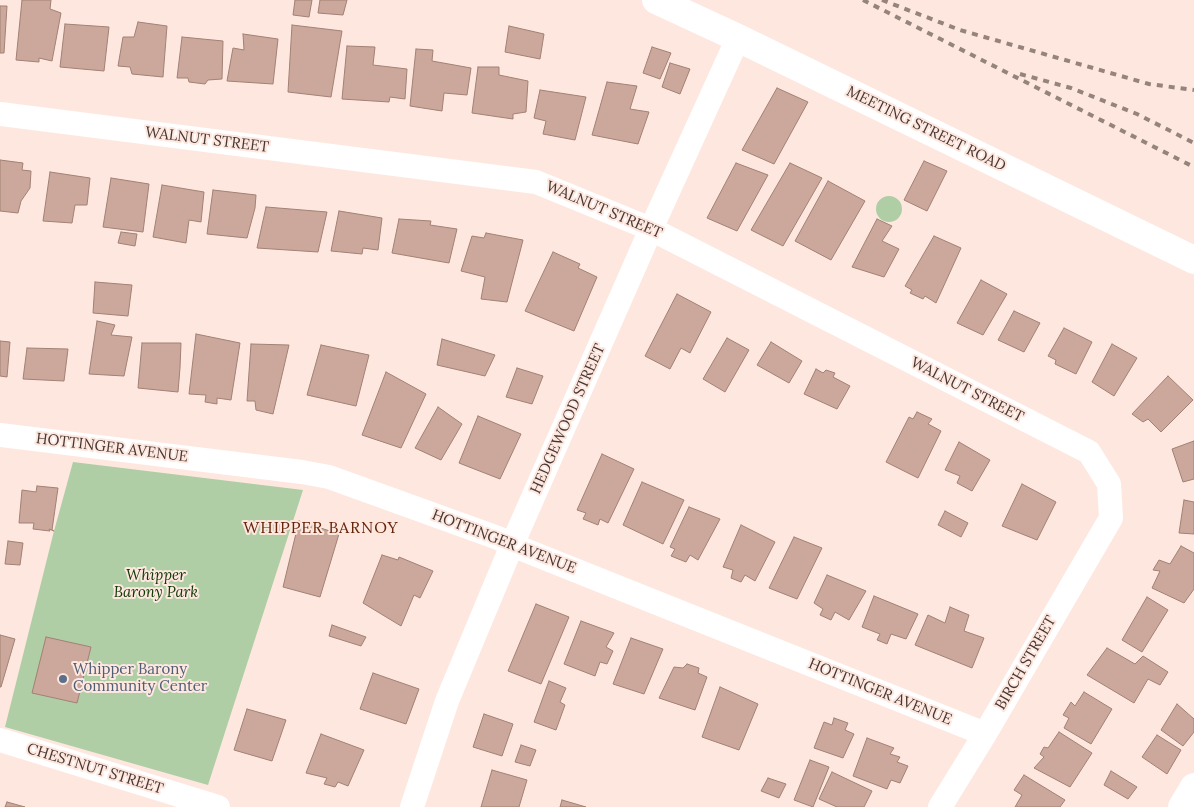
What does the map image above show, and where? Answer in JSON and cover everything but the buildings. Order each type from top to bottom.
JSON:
[{"type":"street","name":"MEETING STREET ROAD","points":[[656,0],[1194,260]]},
{"type":"street","name":"HEDGEWOOD STREET","points":[[412,807],[447,701],[512,545],[651,229],[738,38]]},
{"type":"street","name":"WALNUT STREET","points":[[0,114],[536,182],[651,229],[1089,452],[1109,484],[1111,518]]},
{"type":"street","name":"HOTTINGER AVENUE","points":[[0,435],[302,472],[329,477],[498,538],[985,734]]},
{"type":"street","name":"BIRCH STREET","points":[[940,807],[985,734],[1111,518]]},
{"type":"street","name":"CHESTNUT STREET","points":[[0,740],[218,807]]},
{"type":"street","points":[[1182,807],[1194,787]]},
{"type":"green space","points":[[889,196],[898,200],[902,209],[898,218],[889,222],[880,218],[876,209],[880,200]]},
{"type":"green space","name":"Whipper Barony Park","points":[[73,462],[303,490],[208,785],[5,727]]},
{"type":"railway","points":[[863,0],[1194,167]]},
{"type":"railway","points":[[882,0],[960,30],[1149,84],[1194,90]]},
{"type":"railway","points":[[1020,74],[1071,88],[1137,114],[1194,143]]},
{"type":"place","name":"Whipper Barony Community Center","points":[[63,679]]},
{"type":"district","name":"WHIPPER BARNOY","points":[[321,528]]}]
